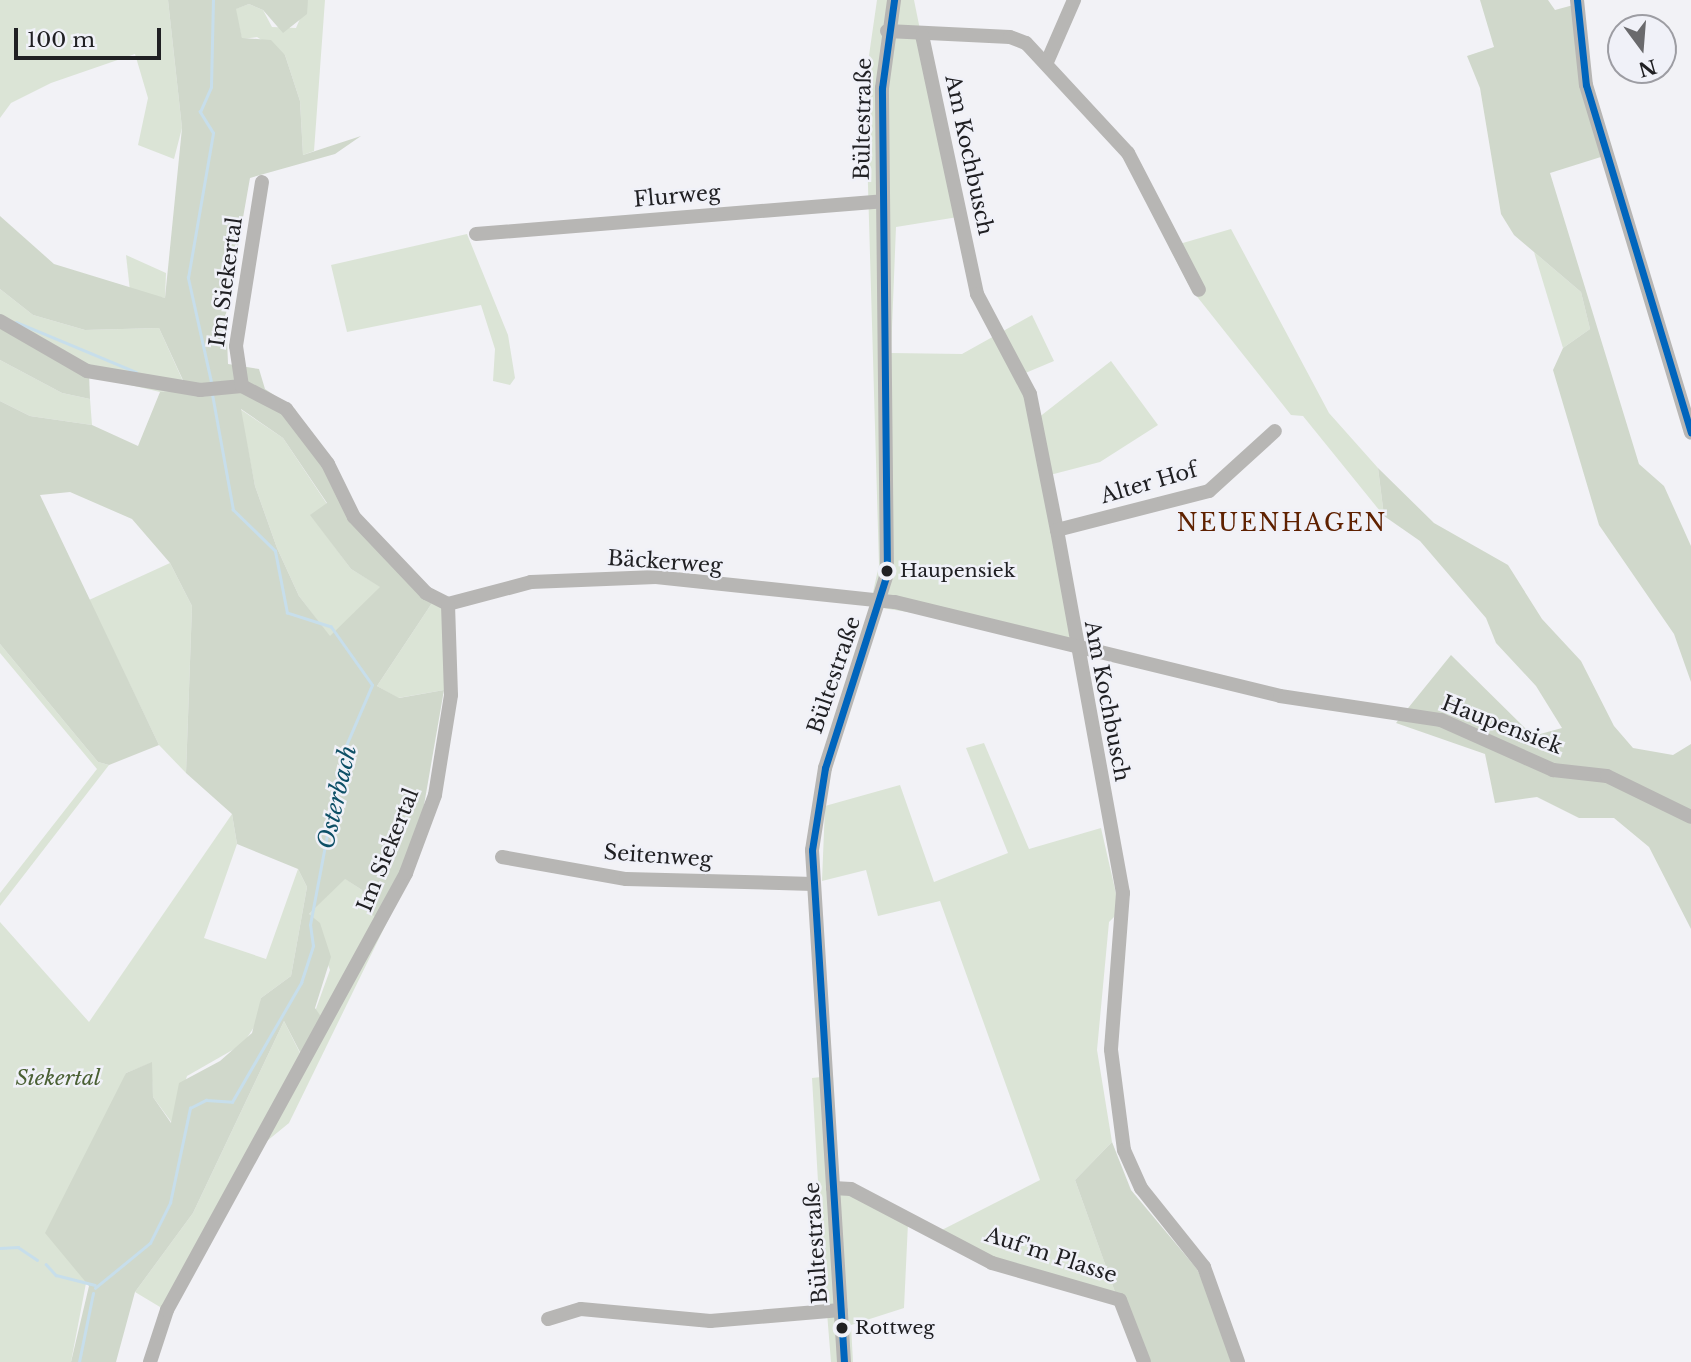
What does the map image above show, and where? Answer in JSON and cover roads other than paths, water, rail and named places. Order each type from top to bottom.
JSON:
[{"type":"street","name":"Bültestraße","points":[[844,1362],[813,884],[814,817],[825,768],[881,601],[888,560],[883,201],[887,31],[894,0]]},
{"type":"street","points":[[1047,62],[1074,0]]},
{"type":"street","points":[[1577,0],[1586,85],[1691,432]]},
{"type":"street","points":[[887,31],[922,35],[1010,37],[1047,62],[1128,153],[1199,290]]},
{"type":"street","name":"Am Kochbusch","points":[[922,35],[977,294],[1030,394],[1057,530],[1122,893],[1111,1050],[1124,1150],[1141,1188],[1205,1267],[1238,1362]]},
{"type":"street","name":"Im Siekertal","points":[[242,386],[236,346],[262,183]]},
{"type":"street","name":"Flurweg","points":[[476,234],[883,201]]},
{"type":"street","points":[[0,321],[87,371],[213,388],[242,386],[286,409],[328,464],[354,517],[426,593],[448,604]]},
{"type":"street","name":"Alter Hof","points":[[1057,530],[1209,491],[1275,431]]},
{"type":"street","name":"Bäckerweg","points":[[448,604],[531,582],[629,578],[881,601]]},
{"type":"street","name":"Haupensiek","points":[[881,601],[1077,645],[1280,696],[1441,720],[1553,770],[1607,776],[1691,817]]},
{"type":"street","name":"Im Siekertal","points":[[150,1362],[160,1324],[406,873],[435,795],[450,695],[448,604]]},
{"type":"street","name":"Seitenweg","points":[[502,857],[626,879],[813,884]]},
{"type":"street","name":"Auf'm Plasse","points":[[833,1188],[851,1189],[992,1263],[1120,1300],[1144,1362]]},
{"type":"street","points":[[548,1319],[581,1309],[710,1321],[841,1310]]},
{"type":"waterway","points":[[211,382],[188,278],[213,133],[200,112],[211,87],[213,0]]},
{"type":"waterway","name":"Osterbach","points":[[16,322],[136,372]]},
{"type":"waterway","name":"Osterbach","points":[[95,1288],[150,1243],[170,1203],[190,1108],[206,1100],[232,1102],[301,983],[313,946],[310,925],[342,755],[372,685],[331,627],[287,613],[275,551],[233,510],[212,395]]},
{"type":"waterway","points":[[0,1248],[18,1247],[37,1260]]},
{"type":"waterway","points":[[46,1264],[56,1275],[95,1285]]},
{"type":"waterway","name":"Osterbach","points":[[79,1362],[93,1293]]},
{"type":"place","name":"Haupensiek","points":[[887,571]]},
{"type":"place","name":"Rottweg","points":[[842,1328]]},
{"type":"district","name":"NEUENHAGEN","points":[[1282,523]]},
{"type":"park label","name":"Siekertal","points":[[58,1078]]}]
